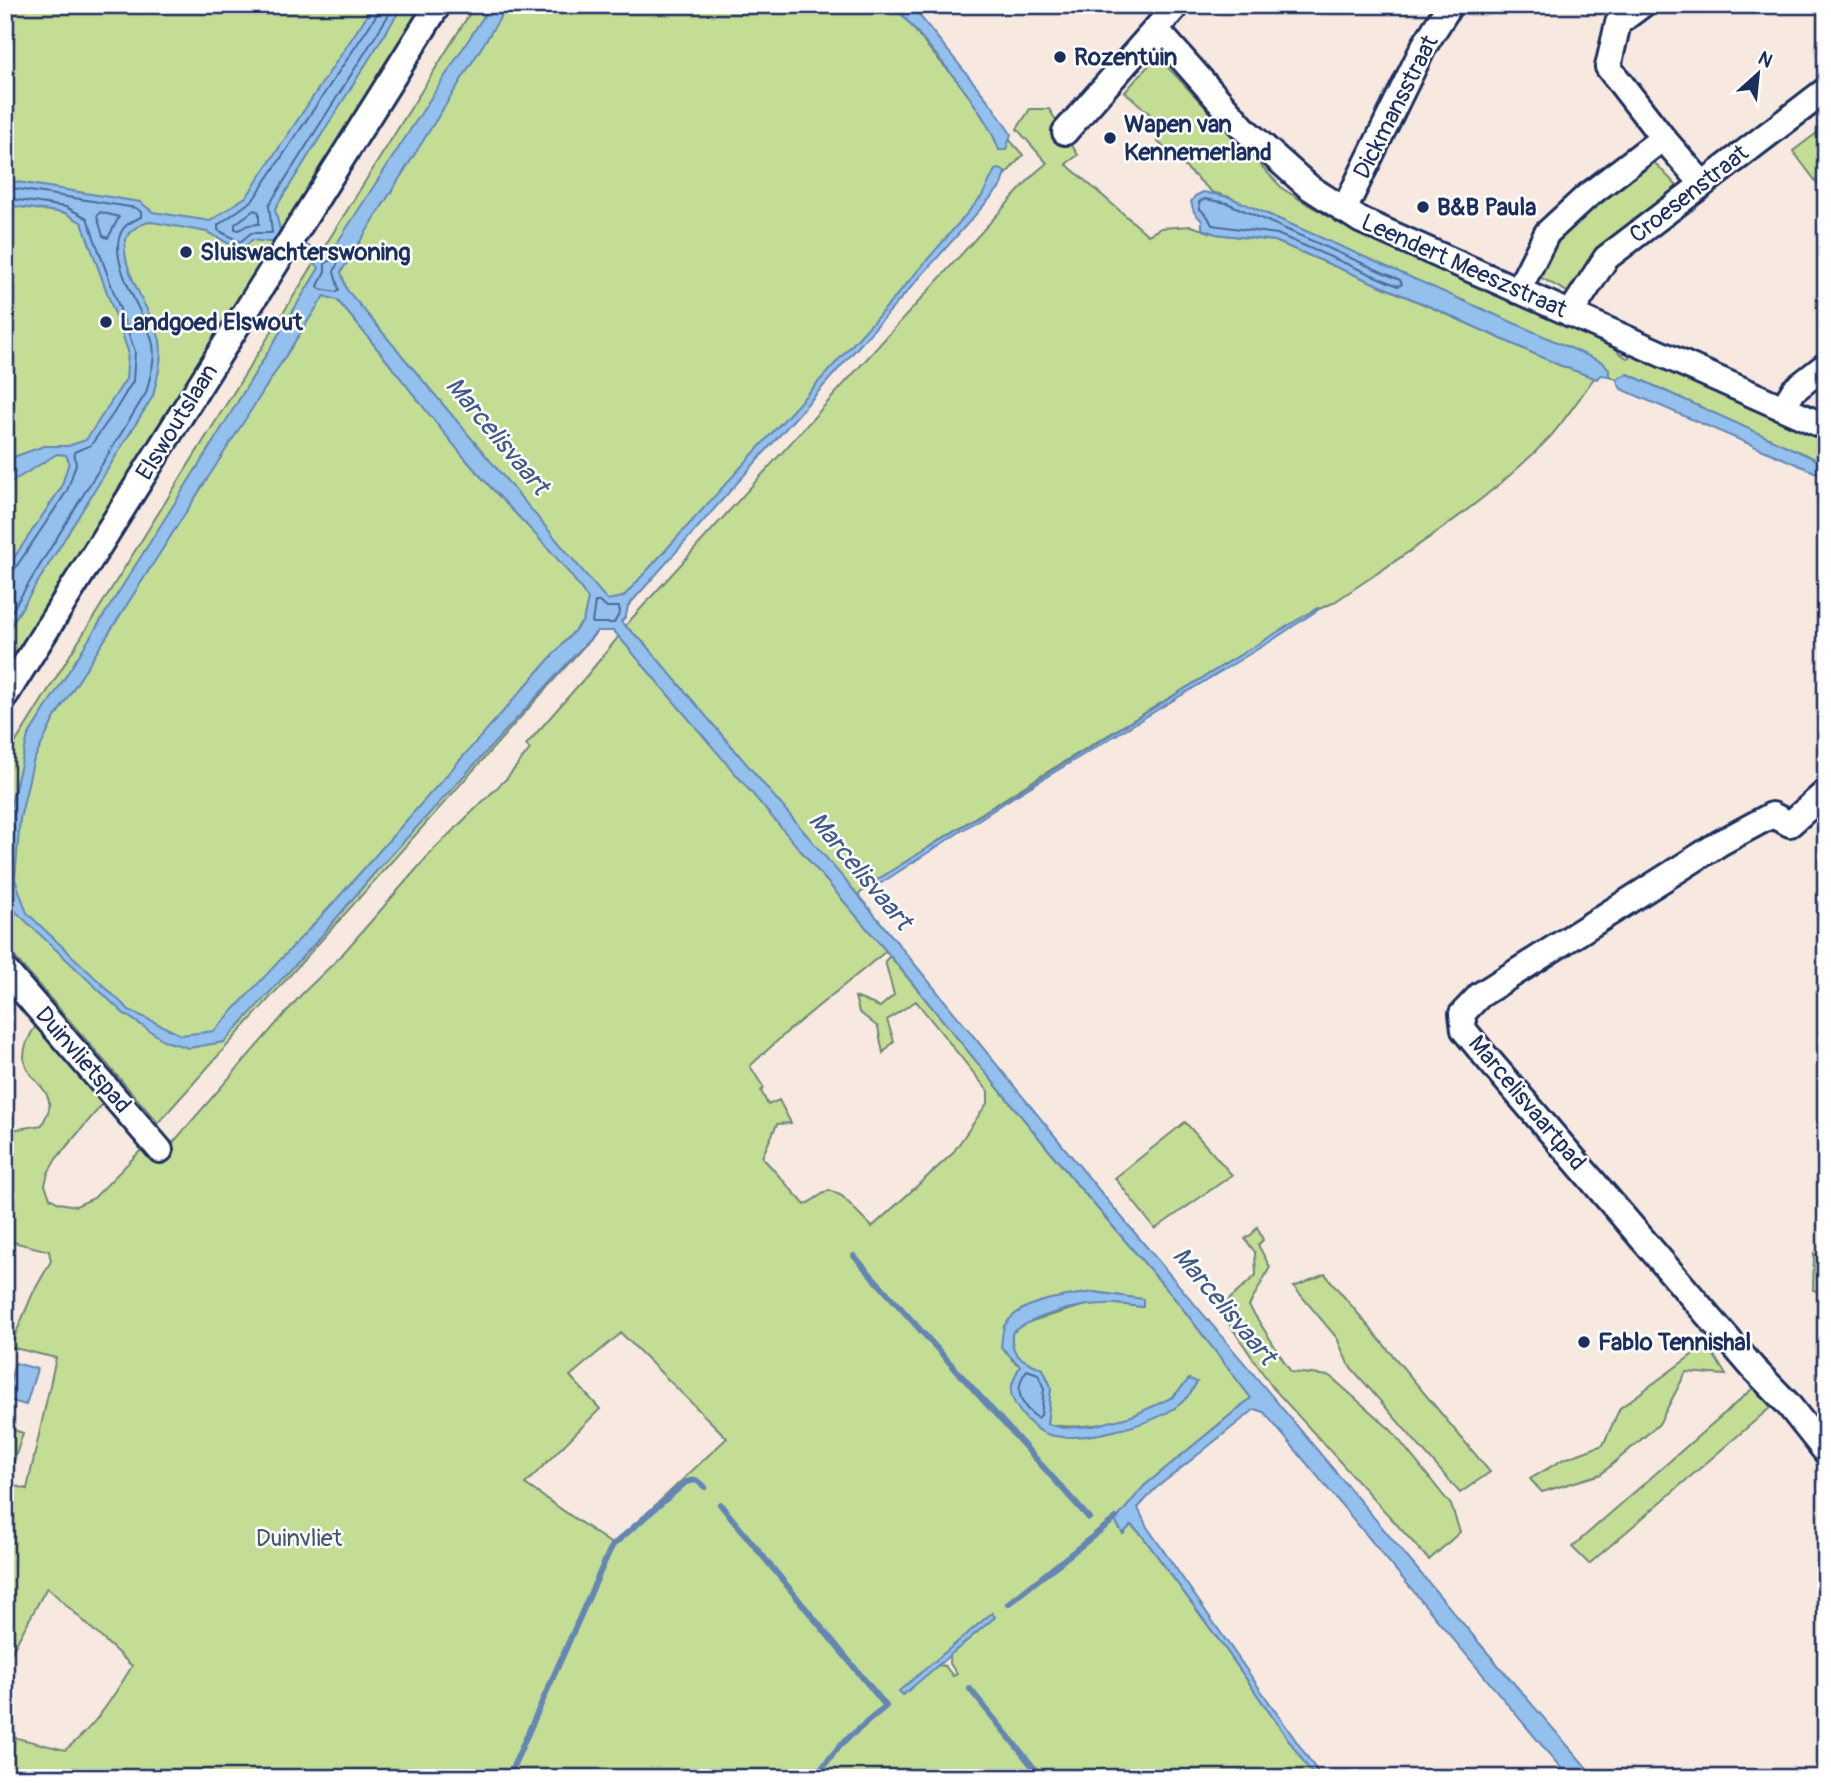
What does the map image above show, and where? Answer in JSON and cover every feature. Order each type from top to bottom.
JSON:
[{"type":"street","name":"Elswoutslaan","points":[[5,696],[438,5]]},
{"type":"street","points":[[1065,132],[1177,5]]},
{"type":"street","name":"Dickmansstraat","points":[[1344,210],[1424,46],[1451,5]]},
{"type":"street","points":[[1642,5],[1618,23],[1608,67],[1702,183]]},
{"type":"street","name":"Leendert Meeszstraat","points":[[1156,29],[1245,130],[1309,187],[1360,220],[1826,427]]},
{"type":"street","name":"Croesenstraat","points":[[1570,314],[1606,258],[1826,90]]},
{"type":"street","points":[[1518,291],[1547,233],[1586,197],[1663,138]]},
{"type":"street","points":[[1783,408],[1794,390],[1826,365]]},
{"type":"street","name":"Marcelisvaartpad","points":[[1826,792],[1790,824],[1772,815],[1720,842],[1480,995],[1462,1014],[1464,1030],[1482,1052],[1753,1368],[1787,1403],[1826,1452]]},
{"type":"street","name":"Duinvlietspad","points":[[5,970],[160,1150]]},
{"type":"green space","name":"Landgoed Elswout","points":[[5,5],[424,5],[5,674]]},
{"type":"green space","points":[[475,5],[895,5],[932,52],[1023,155],[158,1123],[5,946],[5,772],[14,745]]},
{"type":"green space","points":[[1157,56],[1283,189],[1314,208],[1613,342],[1618,352],[1627,358],[1638,353],[1826,440],[1826,464],[1628,374],[1618,380],[1609,376],[1609,369],[1601,362],[1229,197],[1212,192],[1157,141],[1168,130],[1125,92]]},
{"type":"green space","name":"Duinvliet","points":[[1030,109],[1049,109],[1078,155],[1066,164],[1148,235],[1161,228],[1191,226],[1216,234],[1275,241],[1559,365],[1595,377],[1556,430],[1526,461],[1473,505],[1418,545],[1333,603],[1318,608],[1039,777],[869,885],[853,900],[886,951],[788,1031],[750,1066],[764,1088],[761,1091],[768,1105],[779,1100],[791,1123],[777,1124],[762,1157],[805,1205],[829,1190],[842,1196],[872,1227],[952,1154],[988,1102],[988,1091],[916,1001],[887,1020],[894,1041],[883,1053],[878,1027],[859,1012],[855,997],[880,1007],[894,995],[885,961],[890,956],[1080,1188],[1176,1300],[1251,1398],[1144,1486],[1123,1534],[1131,1525],[1141,1534],[1315,1778],[5,1778],[5,1735],[65,1750],[94,1721],[132,1666],[47,1587],[5,1664],[5,1483],[27,1489],[56,1358],[10,1347],[33,1293],[51,1261],[49,1251],[5,1240],[5,1131],[42,1125],[49,1109],[44,1090],[31,1075],[24,1055],[27,1042],[37,1024],[106,1100],[56,1159],[48,1173],[45,1185],[50,1198],[59,1203],[76,1206],[94,1198],[146,1145],[158,1160],[302,994],[339,958],[434,849],[507,778],[530,749],[526,745],[619,636],[710,743],[843,887],[723,737],[644,643],[625,626],[1034,174],[1047,163],[1017,129]],"holes":[[[1094,1292],[1143,1299],[1143,1307],[1107,1303],[1086,1305],[1025,1323],[1012,1333],[1016,1353],[1043,1369],[1051,1387],[1047,1424],[1080,1426],[1118,1420],[1154,1408],[1181,1389],[1175,1408],[1082,1436],[1035,1427],[1012,1384],[1020,1366],[1012,1360],[1004,1326],[1034,1305]],[[621,1333],[727,1438],[613,1545],[525,1484],[600,1409],[570,1376]],[[992,1613],[994,1618],[950,1654],[949,1662],[957,1674],[953,1676],[945,1666],[938,1665],[900,1692]]]},
{"type":"green space","points":[[1826,126],[1826,195],[1793,151]]},
{"type":"green space","points":[[1653,161],[1678,187],[1602,245],[1569,293],[1538,276],[1552,248],[1583,214]]},
{"type":"green space","points":[[1185,1122],[1232,1175],[1155,1229],[1115,1178]]},
{"type":"green space","points":[[1257,1227],[1263,1240],[1258,1245],[1270,1267],[1249,1306],[1291,1372],[1330,1376],[1391,1430],[1451,1505],[1460,1532],[1429,1560],[1273,1388],[1219,1309],[1256,1275],[1255,1252],[1245,1239]]},
{"type":"green space","points":[[1814,1253],[1826,1265],[1826,1294],[1813,1290]]},
{"type":"green space","points":[[1325,1274],[1490,1472],[1460,1493],[1348,1364],[1337,1338],[1294,1287]]},
{"type":"green space","points":[[1707,1344],[1726,1375],[1686,1372],[1659,1424],[1601,1474],[1542,1492],[1530,1479],[1562,1460],[1603,1445],[1620,1408]]},
{"type":"green space","points":[[1760,1382],[1778,1401],[1589,1564],[1572,1547]]},
{"type":"green space","points":[[5,1427],[23,1433],[13,1464],[5,1462]]},
{"type":"water","points":[[374,5],[403,5],[275,209],[280,230],[319,252],[330,254],[491,5],[508,5],[341,272],[347,290],[607,600],[623,597],[891,302],[982,196],[995,170],[1005,172],[1001,186],[628,606],[626,616],[621,622],[644,643],[873,913],[1103,1195],[1587,1768],[1584,1776],[1569,1778],[1264,1412],[1255,1409],[1155,1489],[1138,1508],[1147,1527],[1322,1778],[1315,1778],[1141,1534],[1131,1525],[1123,1534],[1115,1521],[1144,1486],[1251,1398],[1176,1300],[1080,1188],[886,951],[614,631],[597,631],[224,1042],[189,1048],[165,1041],[123,1013],[13,909],[5,893],[5,828],[28,736],[319,268],[277,243],[252,240],[241,250],[207,232],[152,222],[139,226],[127,236],[127,264],[160,341],[160,362],[153,396],[5,635],[5,571],[61,488],[69,462],[66,455],[57,454],[5,486],[5,460],[44,446],[68,446],[86,440],[126,379],[128,351],[82,223],[65,213],[5,205],[5,180],[140,202],[153,212],[210,221],[247,196]],"holes":[[[324,296],[337,300],[468,462],[545,545],[588,599],[583,621],[336,900],[214,1031],[181,1035],[129,1010],[27,913],[15,879],[20,819],[33,762],[54,719]]]},
{"type":"water","points":[[894,5],[911,5],[991,104],[1011,134],[1006,150],[999,150],[967,94]]},
{"type":"water","points":[[1203,192],[1229,197],[1602,362],[1609,369],[1609,376],[1600,375],[1597,379],[1559,365],[1275,241],[1216,234],[1202,229],[1202,221],[1194,212],[1191,202]]},
{"type":"water","points":[[1628,374],[1826,464],[1826,477],[1621,389],[1617,381]]},
{"type":"water","points":[[1319,609],[1271,641],[1015,796],[872,889],[869,885],[1093,745]]},
{"type":"water","points":[[1094,1292],[1143,1299],[1143,1307],[1110,1304],[1082,1306],[1043,1316],[1012,1333],[1016,1353],[1043,1369],[1051,1387],[1047,1424],[1063,1428],[1093,1426],[1132,1416],[1173,1397],[1189,1379],[1197,1382],[1179,1405],[1150,1420],[1115,1431],[1079,1437],[1050,1435],[1031,1424],[1020,1412],[1013,1398],[1012,1385],[1020,1366],[1001,1347],[1004,1327],[1012,1316],[1033,1304]]},
{"type":"water","points":[[15,1363],[37,1369],[26,1405],[5,1399]]},
{"type":"water","points":[[992,1613],[995,1617],[903,1695],[899,1691]]},
{"type":"waterway","points":[[854,1256],[1089,1518]]},
{"type":"waterway","points":[[508,1778],[613,1545],[686,1482],[696,1480],[705,1487]]},
{"type":"waterway","points":[[720,1504],[886,1706],[841,1744],[814,1778]]},
{"type":"waterway","points":[[1008,1604],[1116,1518]]},
{"type":"waterway","points":[[970,1689],[1042,1778]]},
{"type":"place","name":"Rozentuin","points":[[1060,57]]},
{"type":"place","name":"Wapen van Kennemerland","points":[[1110,138]]},
{"type":"place","name":"B&B Paula","points":[[1423,207]]},
{"type":"place","name":"Sluiswachterswoning","points":[[186,252]]},
{"type":"place","name":"Landgoed Elswout","points":[[106,322]]},
{"type":"place","name":"Fablo Tennishal","points":[[1584,1342]]},
{"type":"water label","name":"Marcelisvaart","points":[[497,436]]},
{"type":"water label","name":"Marcelisvaart","points":[[860,871]]},
{"type":"water label","name":"Marcelisvaart","points":[[1224,1306]]}]
